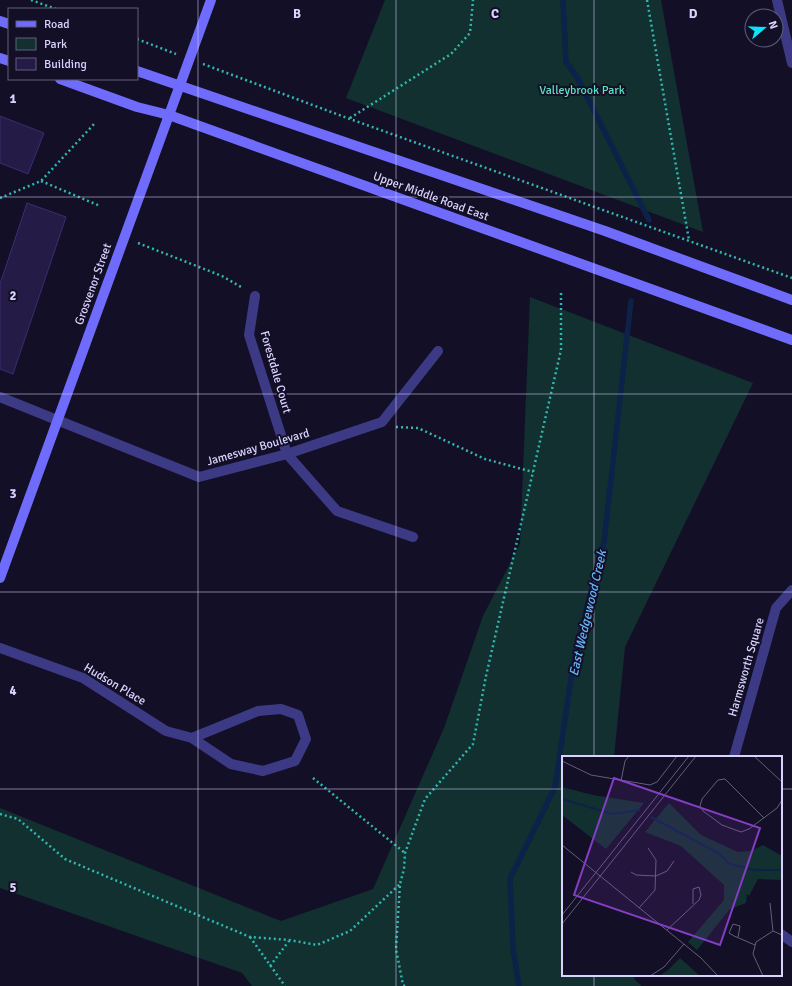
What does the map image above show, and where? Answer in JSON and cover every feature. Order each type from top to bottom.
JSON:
[{"type":"main road","name":"Grosvenor Street","points":[[0,578],[211,0]]},
{"type":"main road","name":"Upper Middle Road East","points":[[138,71],[605,231],[792,300]]},
{"type":"main road","name":"Upper Middle Road East","points":[[63,80],[137,107],[169,115],[792,340]]},
{"type":"street","points":[[777,0],[790,43],[792,63]]},
{"type":"street","name":"Forestdale Court","points":[[256,296],[249,335],[286,454]]},
{"type":"street","name":"Jamesway Boulevard","points":[[0,397],[199,477],[286,454],[382,422],[438,351]]},
{"type":"street","points":[[286,454],[337,511],[413,537]]},
{"type":"street","name":"Harmsworth Square","points":[[734,756],[776,608],[792,590]]},
{"type":"street","name":"Hudson Place","points":[[0,648],[83,678],[166,731],[192,738],[231,764],[263,771],[295,761],[306,740],[298,715],[281,709],[258,710],[192,738]]},
{"type":"street","points":[[782,935],[792,942]]},
{"type":"path","points":[[31,0],[53,8]]},
{"type":"path","points":[[350,119],[451,54],[470,33],[473,0]]},
{"type":"path","points":[[648,0],[689,241]]},
{"type":"path","points":[[138,39],[350,119],[792,278]]},
{"type":"path","points":[[0,198],[41,181],[95,123]]},
{"type":"path","points":[[41,181],[100,206]]},
{"type":"path","points":[[124,237],[222,276],[256,296]]},
{"type":"path","points":[[405,986],[403,985],[396,950],[400,884],[404,869],[405,853],[425,799],[473,744],[486,676],[561,350],[561,290]]},
{"type":"path","points":[[392,427],[418,428],[485,459],[533,472]]},
{"type":"path","points":[[313,778],[405,853]]},
{"type":"path","points":[[0,814],[18,819],[65,859],[250,937],[289,940],[317,945],[350,931],[400,884]]},
{"type":"path","points":[[250,937],[284,986]]},
{"type":"path","points":[[270,966],[289,940]]},
{"type":"green space","name":"Valleybrook Park","points":[[385,0],[661,0],[703,232],[346,98]]},
{"type":"green space","points":[[530,297],[753,383],[625,647],[614,756],[562,756],[562,976],[633,976],[635,980],[642,986],[252,986],[242,973],[0,888],[0,808],[281,921],[373,889],[444,728],[483,616],[520,544]]},
{"type":"building","points":[[0,116],[44,133],[28,174],[0,163]]},
{"type":"building","points":[[27,203],[66,217],[13,374],[0,369],[0,284]]},
{"type":"waterway","name":"East Wedgewood Creek","points":[[563,0],[566,62],[577,77],[649,220]]},
{"type":"waterway","name":"East Wedgewood Creek","points":[[519,986],[513,949],[510,879],[555,787],[575,652],[604,542],[631,301]]}]
